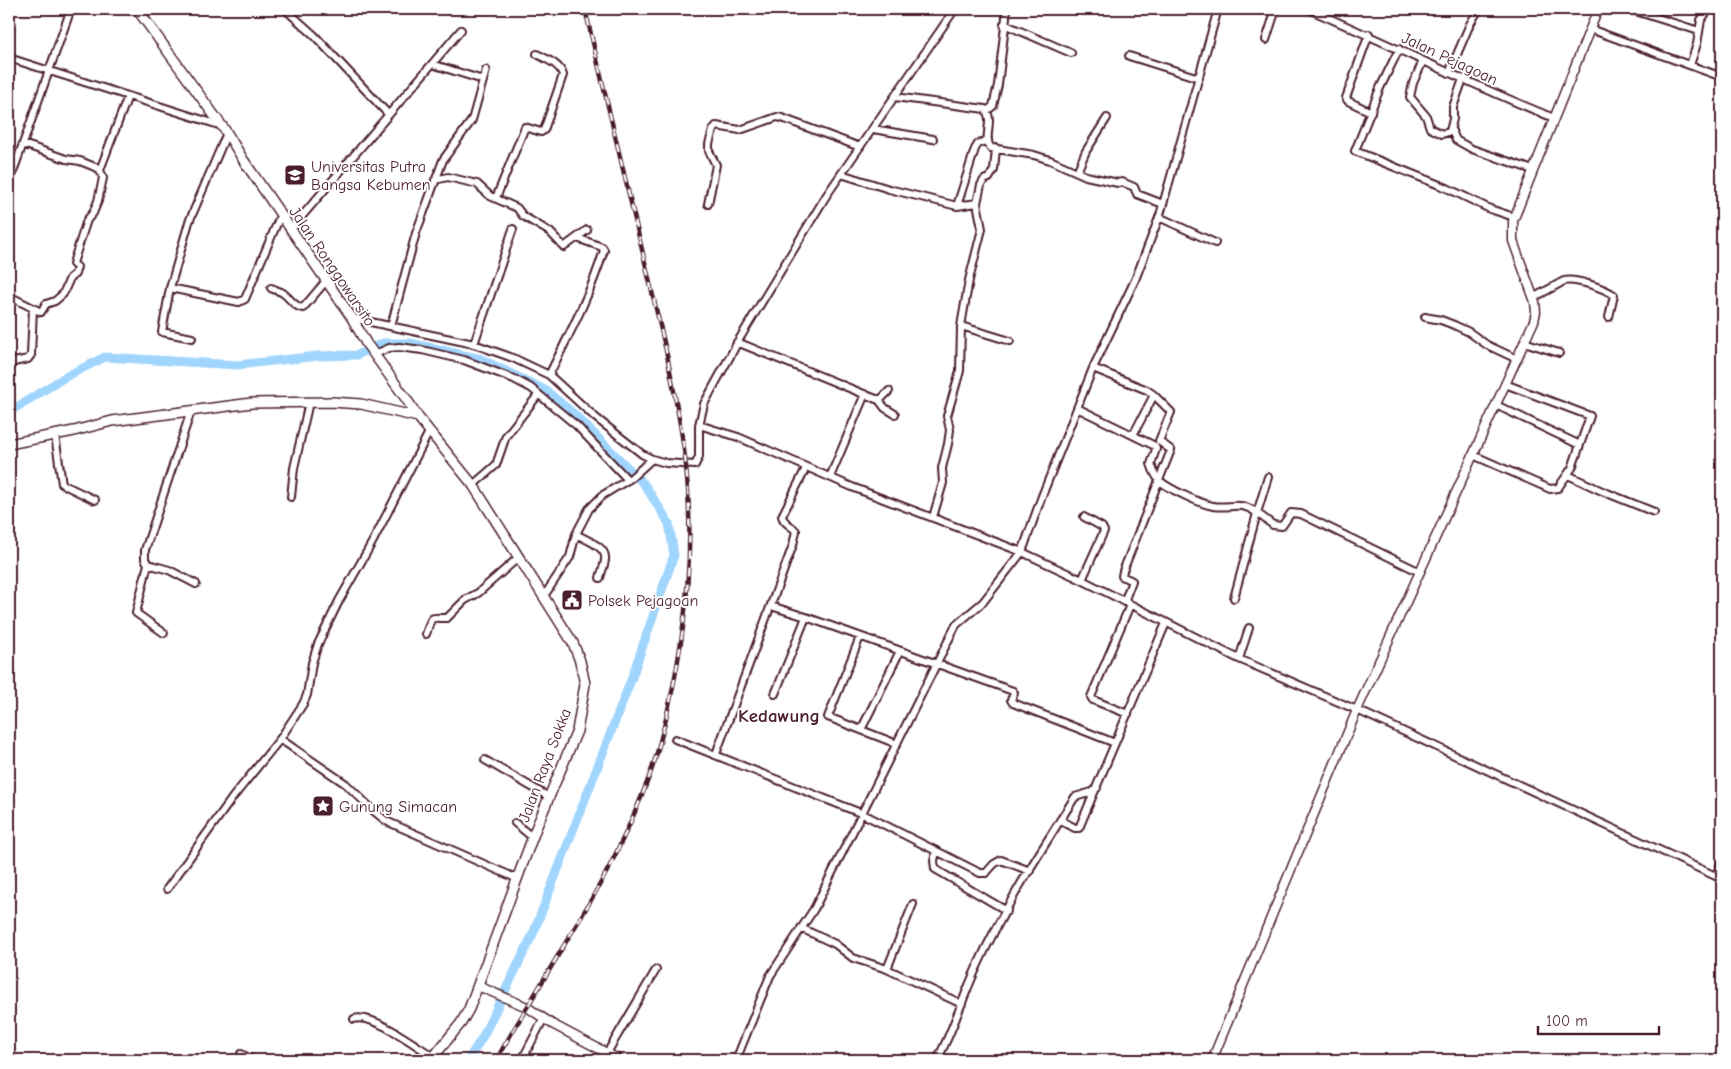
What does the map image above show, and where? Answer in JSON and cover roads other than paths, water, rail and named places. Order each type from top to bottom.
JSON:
[{"type":"main road","name":"Jalan Ronggowarsito","points":[[137,9],[224,130],[352,318],[366,343],[408,400],[418,417]]},
{"type":"main road","points":[[394,412],[408,400]]},
{"type":"main road","points":[[9,444],[112,421],[252,403],[309,402],[360,404],[418,417]]},
{"type":"main road","name":"Jalan Raya Sokka","points":[[418,417],[473,485],[544,596],[573,643],[580,661],[585,684],[577,731],[532,837],[470,1009],[462,1023],[432,1058]]},
{"type":"street","points":[[9,183],[71,9]]},
{"type":"street","points":[[285,9],[314,35],[388,114]]},
{"type":"street","points":[[352,318],[474,344],[513,358],[549,375],[596,418],[652,460],[695,466],[699,457],[699,424],[704,404],[737,342],[826,196],[955,9]]},
{"type":"street","points":[[987,111],[993,106],[998,85],[1007,9]]},
{"type":"street","points":[[736,1060],[770,976],[814,910],[958,623],[983,602],[1022,552],[1042,496],[1093,368],[1135,280],[1159,217],[1218,9]]},
{"type":"street","points":[[1266,40],[1276,9]]},
{"type":"street","name":"Jalan Pejagoan","points":[[1308,9],[1369,34],[1503,98],[1554,118]]},
{"type":"street","points":[[1449,73],[1470,24],[1479,9]]},
{"type":"street","points":[[1212,1060],[1357,710],[1534,321],[1536,312],[1533,298],[1513,241],[1514,217],[1598,9]]},
{"type":"street","points":[[1629,9],[1699,31]]},
{"type":"street","points":[[1690,64],[1697,44],[1701,20],[1710,9]]},
{"type":"street","points":[[1004,24],[1071,53]]},
{"type":"street","points":[[1590,29],[1722,77]]},
{"type":"street","points":[[291,229],[462,30]]},
{"type":"street","points":[[1369,34],[1346,98],[1348,101],[1371,112]]},
{"type":"street","points":[[1399,49],[1380,88],[1355,150],[1357,153],[1447,188],[1490,209],[1514,217]]},
{"type":"street","points":[[496,198],[525,127],[541,132],[544,130],[563,75],[558,66],[537,54]]},
{"type":"street","points":[[1129,56],[1198,78]]},
{"type":"street","points":[[9,58],[128,96],[224,130],[189,222],[170,288],[162,332],[192,338]]},
{"type":"street","points":[[1424,61],[1414,83],[1410,98],[1426,116],[1430,128],[1442,134],[1450,130],[1453,119],[1453,107],[1463,79]]},
{"type":"street","points":[[432,64],[483,80]]},
{"type":"street","points":[[392,326],[413,242],[435,180],[445,155],[472,120],[486,70]]},
{"type":"street","points":[[9,296],[38,312],[42,311],[45,305],[55,301],[63,294],[70,278],[75,274],[77,267],[73,264],[74,260],[87,220],[94,213],[98,201],[103,178],[100,169],[128,96]]},
{"type":"street","points":[[895,97],[978,108],[987,111]]},
{"type":"street","points":[[987,111],[988,144],[992,148],[1034,155],[1099,180],[1122,182],[1135,188],[1137,194],[1163,204]]},
{"type":"street","points":[[708,204],[716,165],[709,151],[708,144],[716,126],[740,130],[777,117],[860,147]]},
{"type":"street","points":[[1077,172],[1086,151],[1107,118]]},
{"type":"street","points":[[873,129],[932,139]]},
{"type":"street","points":[[1450,130],[1454,133],[1456,140],[1472,149],[1533,170]]},
{"type":"street","points":[[957,206],[975,150],[978,144],[988,140]]},
{"type":"street","points":[[22,144],[66,159],[80,161],[100,169]]},
{"type":"street","points":[[933,517],[943,483],[942,468],[950,430],[948,416],[960,371],[961,326],[969,280],[982,230],[977,203],[981,185],[994,170],[996,148]]},
{"type":"street","points":[[841,174],[889,189],[957,206],[977,203]]},
{"type":"street","points":[[435,180],[448,177],[476,184],[487,193],[517,208],[527,219],[550,232],[565,247],[587,230]]},
{"type":"street","points":[[170,288],[239,302],[245,299],[281,214]]},
{"type":"street","points":[[1159,217],[1215,243]]},
{"type":"street","points":[[474,344],[513,229]]},
{"type":"street","points":[[549,375],[574,326],[599,266],[604,249],[577,238]]},
{"type":"street","points":[[1533,298],[1568,280],[1581,281],[1614,295],[1609,317]]},
{"type":"street","points":[[271,288],[283,293],[299,307],[303,308],[326,281]]},
{"type":"street","points":[[9,363],[28,359],[31,355],[33,308]]},
{"type":"street","points":[[1425,317],[1454,325],[1469,332],[1486,345],[1517,359]]},
{"type":"street","points":[[961,326],[1010,341]]},
{"type":"street","points":[[737,342],[878,399],[885,408],[895,414]]},
{"type":"street","points":[[1524,342],[1560,354]]},
{"type":"street","points":[[374,353],[384,349],[399,347],[422,350],[456,358],[531,388],[577,426],[630,479]]},
{"type":"street","points":[[1093,368],[1147,390],[1171,412],[1170,419],[1159,441],[1171,450],[1122,573],[1122,576],[1132,581],[1127,604],[1091,697],[1093,700],[1128,714]]},
{"type":"street","points":[[1473,455],[1550,489],[1558,488],[1572,468],[1590,416],[1505,384]]},
{"type":"street","points":[[878,399],[883,398],[889,391]]},
{"type":"street","points":[[830,477],[865,394]]},
{"type":"street","points":[[473,485],[496,464],[506,436],[538,395]]},
{"type":"street","points":[[1133,435],[1154,395]]},
{"type":"street","points":[[291,497],[294,468],[309,402]]},
{"type":"street","points":[[1496,405],[1580,444]]},
{"type":"street","points":[[1077,408],[1156,447],[1150,464],[1160,481],[1200,502],[1222,507],[1241,505],[1277,526],[1282,526],[1291,513],[1301,514],[1420,572]]},
{"type":"street","points":[[191,411],[145,550],[145,559],[148,564],[175,573],[196,584]]},
{"type":"street","points":[[699,424],[738,437],[806,468],[1022,552],[1239,659],[1357,710],[1719,878],[1722,861]]},
{"type":"street","points":[[167,889],[233,798],[280,739],[307,695],[312,663],[318,644],[429,432]]},
{"type":"street","points":[[55,435],[62,484],[96,500]]},
{"type":"street","points":[[544,596],[570,557],[576,534],[589,509],[603,495],[630,479],[652,460]]},
{"type":"street","points":[[716,754],[793,545],[796,531],[785,522],[782,516],[806,468]]},
{"type":"street","points":[[1568,474],[1602,491],[1654,512]]},
{"type":"street","points":[[1234,598],[1268,477]]},
{"type":"street","points":[[1082,580],[1104,531],[1102,527],[1084,517]]},
{"type":"street","points":[[576,534],[604,553],[605,558],[600,578]]},
{"type":"street","points":[[426,634],[432,619],[436,617],[447,618],[465,600],[478,593],[519,557]]},
{"type":"street","points":[[148,564],[136,613],[164,633]]},
{"type":"street","points":[[772,606],[1013,690],[1014,693],[1011,700],[1013,703],[1115,743]]},
{"type":"street","points":[[775,694],[806,617]]},
{"type":"street","points":[[1060,820],[1075,828],[1079,828],[1166,623]]},
{"type":"street","points":[[1239,659],[1249,628]]},
{"type":"street","points":[[860,637],[828,717],[897,744]]},
{"type":"street","points":[[861,730],[900,651]]},
{"type":"street","points":[[280,739],[346,784],[374,812],[386,821],[518,879]]},
{"type":"street","points":[[675,739],[863,814],[980,873],[986,873],[994,864],[1001,860],[1030,871]]},
{"type":"street","points":[[485,760],[549,797]]},
{"type":"street","points":[[937,1060],[946,1044],[976,969],[1060,820],[1075,796],[1092,792],[1097,788]]},
{"type":"street","points":[[515,823],[532,837]]},
{"type":"street","points":[[936,851],[935,869],[1007,911]]},
{"type":"street","points":[[887,970],[913,904]]},
{"type":"street","points":[[801,928],[835,944],[853,958],[887,970],[962,1004]]},
{"type":"street","points":[[608,1054],[656,970]]},
{"type":"street","points":[[478,986],[527,1007],[616,1059]]},
{"type":"street","points":[[354,1019],[368,1018],[378,1023],[432,1058]]},
{"type":"street","points":[[522,1060],[544,1018]]},
{"type":"street","points":[[241,1054],[253,1060]]},
{"type":"waterway","points":[[9,412],[65,377],[105,357],[237,365],[318,356],[357,355],[383,343],[410,343],[481,359],[545,390],[574,414],[644,484],[669,523],[674,555],[631,680],[533,934],[482,1038],[468,1060]]},
{"type":"railway","points":[[496,1060],[598,887],[634,815],[653,766],[666,718],[674,683],[685,611],[688,575],[689,502],[678,410],[667,355],[585,9]]},
{"type":"place","name":"Universitas Putra Bangsa Kebumen","points":[[295,175]]},
{"type":"place","name":"Polsek Pejagoan","points":[[572,600]]},
{"type":"place","name":"Gunung Simacan","points":[[323,806]]},
{"type":"district","name":"Kedawung","points":[[779,715]]}]
